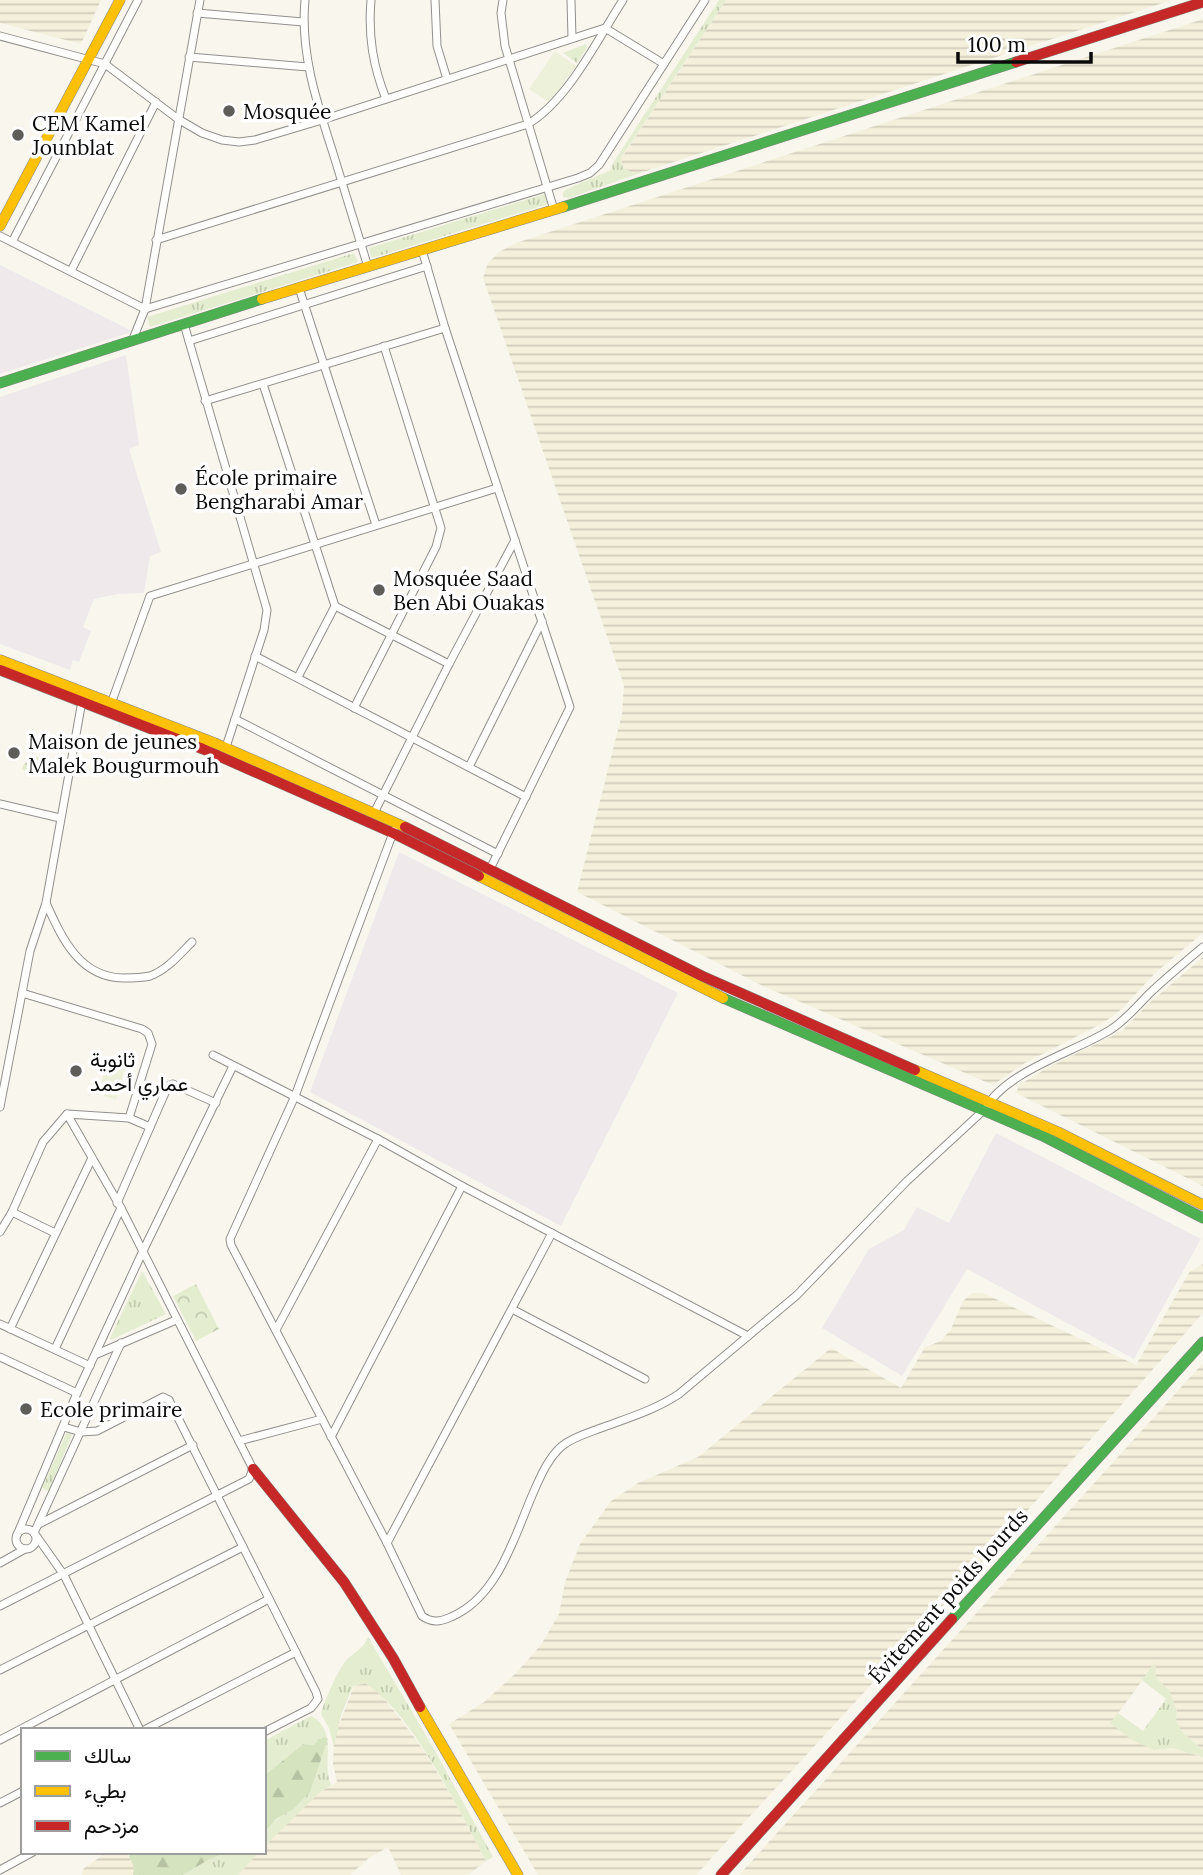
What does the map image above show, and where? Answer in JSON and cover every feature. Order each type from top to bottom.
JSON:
[{"type":"main road","points":[[0,226],[120,0]]},
{"type":"main road","points":[[0,383],[133,339],[554,210],[1203,2]]},
{"type":"main road","points":[[0,660],[226,747],[374,813],[395,828],[743,1007],[1075,1140],[1203,1205]]},
{"type":"main road","points":[[0,670],[247,767],[490,869],[728,989],[986,1106],[1203,1218]]},
{"type":"main road","name":"Évitement poids lourds","points":[[721,1875],[1203,1342]]},
{"type":"main road","points":[[253,1469],[344,1582],[393,1658],[518,1875]]},
{"type":"street","points":[[12,242],[138,0]]},
{"type":"street","points":[[133,339],[145,309],[200,0]]},
{"type":"street","points":[[304,0],[303,22],[308,67],[368,267]]},
{"type":"street","points":[[371,0],[372,58],[386,99]]},
{"type":"street","points":[[435,0],[437,46],[447,79]]},
{"type":"street","points":[[503,0],[502,30],[509,60],[554,210]]},
{"type":"street","points":[[571,0],[572,38]]},
{"type":"street","points":[[156,240],[528,124],[540,117],[561,97],[623,0]]},
{"type":"street","points":[[0,236],[145,309],[590,173],[599,165],[705,0]]},
{"type":"street","points":[[197,13],[303,22]]},
{"type":"street","points":[[0,36],[105,64],[178,119],[202,133],[239,142],[256,140],[322,120],[605,27]]},
{"type":"street","points":[[605,27],[664,64]]},
{"type":"street","points":[[189,57],[308,67]]},
{"type":"street","points":[[71,271],[156,102]]},
{"type":"street","points":[[422,250],[570,708],[490,869]]},
{"type":"street","points":[[189,341],[427,267]]},
{"type":"street","points":[[299,288],[376,525]]},
{"type":"street","points":[[184,324],[268,618],[226,747]]},
{"type":"street","points":[[205,401],[445,328]]},
{"type":"street","points":[[355,708],[441,536],[436,507],[384,346]]},
{"type":"street","points":[[262,384],[335,606],[449,664]]},
{"type":"street","points":[[112,701],[150,596],[497,488]]},
{"type":"street","points":[[374,813],[514,540]]},
{"type":"street","points":[[298,677],[335,606]]},
{"type":"street","points":[[469,767],[542,621]]},
{"type":"street","points":[[255,656],[526,797]]},
{"type":"street","points":[[0,1107],[30,951],[46,903],[82,701]]},
{"type":"street","points":[[235,719],[498,854]]},
{"type":"street","points":[[0,804],[60,818]]},
{"type":"street","points":[[395,828],[295,1096],[230,1239],[422,1616],[429,1621],[439,1622],[454,1616],[484,1592],[496,1576],[544,1469],[562,1446],[575,1438],[659,1407],[679,1394],[797,1295],[906,1182],[1018,1078],[1117,1025],[1203,947]]},
{"type":"street","points":[[46,903],[69,948],[83,963],[99,974],[110,977],[151,976],[167,966],[192,942]]},
{"type":"street","points":[[22,993],[148,1033],[152,1044],[128,1118]]},
{"type":"street","points":[[213,1055],[378,1139],[748,1336]]},
{"type":"street","points":[[25,1549],[18,1544],[17,1535],[77,1393],[233,1066]]},
{"type":"street","points":[[55,1349],[170,1084],[216,1103]]},
{"type":"street","points":[[67,1114],[128,1118],[150,1127]]},
{"type":"street","points":[[0,1606],[249,1479],[253,1469],[119,1206],[67,1114]]},
{"type":"street","points":[[0,1232],[12,1212],[43,1142],[67,1114]]},
{"type":"street","points":[[276,1330],[378,1139]]},
{"type":"street","points":[[10,1329],[91,1160]]},
{"type":"street","points":[[331,1437],[463,1186]]},
{"type":"street","points":[[12,1212],[55,1233]]},
{"type":"street","points":[[387,1543],[552,1233]]},
{"type":"street","points":[[512,1309],[645,1379]]},
{"type":"street","points":[[97,1354],[176,1320]]},
{"type":"street","points":[[0,1324],[90,1366]]},
{"type":"street","points":[[0,1563],[35,1543],[34,1533],[121,1343]]},
{"type":"street","points":[[0,1357],[77,1393]]},
{"type":"street","points":[[64,1427],[81,1432],[97,1432],[166,1397],[193,1445],[316,1692],[316,1703],[266,1731]]},
{"type":"street","points":[[239,1441],[322,1419]]},
{"type":"street","points":[[39,1524],[193,1445]]},
{"type":"street","points":[[17,1535],[25,1529],[34,1533],[64,1574],[114,1679],[141,1728]]},
{"type":"street","points":[[0,1670],[243,1547]]},
{"type":"street","points":[[22,1728],[269,1599]]},
{"type":"street","points":[[146,1728],[296,1652]]},
{"type":"street","points":[[0,1740],[21,1729]]},
{"type":"street","points":[[0,1803],[21,1792]]},
{"type":"street","points":[[0,1870],[29,1854]]},
{"type":"shaded area","points":[[0,0],[101,0],[81,44],[0,23]]},
{"type":"shaded area","points":[[726,0],[1172,0],[646,171],[633,173],[623,168],[621,159]]},
{"type":"shaded area","points":[[1203,19],[1203,933],[1155,973],[1122,1009],[1103,1023],[1025,1063],[993,1085],[763,986],[577,892],[622,714],[624,685],[483,278],[488,263],[499,252],[516,243]]},
{"type":"shaded area","points":[[0,265],[130,330],[129,333],[0,374]]},
{"type":"shaded area","points":[[126,355],[139,445],[129,449],[161,552],[150,556],[144,593],[118,594],[94,599],[83,627],[91,631],[79,662],[73,660],[70,670],[0,644],[0,397]]},
{"type":"shaded area","points":[[399,852],[678,993],[561,1226],[310,1092]]},
{"type":"shaded area","points":[[1203,957],[1203,1186],[1016,1093],[1019,1085],[1047,1068],[1122,1031],[1148,1004]]},
{"type":"shaded area","points":[[996,1133],[1201,1239],[1134,1359],[967,1269],[902,1376],[822,1328],[869,1249],[904,1230],[917,1207],[949,1223]]},
{"type":"shaded area","points":[[1203,1264],[1203,1313],[915,1637],[696,1875],[538,1875],[449,1724],[484,1702],[515,1674],[541,1645],[559,1614],[565,1582],[580,1544],[611,1501],[638,1483],[698,1457],[831,1348],[901,1388],[925,1347],[941,1341],[951,1329],[963,1301],[972,1293],[983,1293],[1136,1365],[1190,1271]]},
{"type":"shaded area","points":[[1203,1363],[1203,1750],[1181,1731],[1169,1690],[1156,1678],[1155,1663],[1111,1723],[1154,1750],[1172,1748],[1203,1757],[1203,1875],[739,1875]]},
{"type":"shaded area","points":[[365,1683],[376,1689],[399,1717],[425,1752],[486,1861],[468,1875],[401,1875],[388,1847],[369,1858],[350,1875],[238,1875],[257,1854],[266,1854],[266,1845],[296,1814],[320,1792],[337,1782],[333,1764],[334,1738],[354,1686]]},
{"type":"shaded area","points":[[104,1854],[129,1856],[134,1868],[133,1875],[82,1875],[83,1869]]},
{"type":"green space","points":[[719,0],[726,0],[621,158],[623,168],[633,173],[646,171],[569,198],[563,197],[563,192],[567,189],[611,170]]},
{"type":"green space","points":[[586,44],[587,48],[577,63],[563,53]]},
{"type":"green space","points":[[555,51],[576,66],[550,103],[529,89]]},
{"type":"green space","points":[[545,194],[548,204],[372,258],[369,248]]},
{"type":"green space","points":[[354,253],[358,262],[150,327],[147,317]]},
{"type":"green space","points":[[35,756],[45,760],[39,769],[31,773],[22,769],[24,764]]},
{"type":"green space","points":[[109,1056],[127,1062],[116,1100],[98,1094]]},
{"type":"green space","points":[[142,1271],[166,1314],[111,1340],[110,1338]]},
{"type":"green space","points":[[196,1284],[219,1329],[196,1341],[173,1296]]},
{"type":"green space","points":[[67,1432],[72,1435],[49,1491],[42,1488]]},
{"type":"green space","points":[[368,1637],[493,1857],[486,1861],[449,1791],[417,1739],[383,1697],[365,1683],[353,1686],[341,1715],[334,1747],[329,1728],[321,1714],[322,1710],[342,1666]]},
{"type":"green space","points":[[1155,1662],[1156,1678],[1169,1690],[1181,1731],[1203,1750],[1203,1757],[1172,1748],[1154,1750],[1132,1740],[1110,1723],[1118,1713],[1143,1731],[1166,1699],[1142,1680]]},
{"type":"green space","points":[[311,1716],[325,1730],[331,1785],[320,1792],[266,1845],[268,1828],[292,1810],[314,1745],[303,1744],[266,1774],[266,1740]]},
{"type":"green space","points":[[328,1738],[310,1792],[292,1810],[276,1819],[266,1831],[266,1774],[303,1744],[314,1745],[319,1739]]},
{"type":"green space","points":[[223,1854],[257,1854],[238,1875],[183,1875]]},
{"type":"green space","points":[[223,1854],[183,1875],[133,1875],[134,1868],[129,1856]]},
{"type":"traffic: fast","points":[[563,207],[1016,62]]},
{"type":"traffic: fast","points":[[0,383],[262,299]]},
{"type":"traffic: fast","points":[[723,998],[1045,1137],[1203,1218]]},
{"type":"traffic: fast","points":[[952,1619],[1203,1342]]},
{"type":"traffic: slow","points":[[0,226],[120,0]]},
{"type":"traffic: slow","points":[[262,299],[563,207]]},
{"type":"traffic: slow","points":[[0,660],[217,744],[405,827]]},
{"type":"traffic: slow","points":[[479,876],[723,998]]},
{"type":"traffic: slow","points":[[915,1070],[1058,1132],[1203,1205]]},
{"type":"traffic: slow","points":[[420,1707],[518,1875]]},
{"type":"traffic: jam","points":[[1016,62],[1203,2]]},
{"type":"traffic: jam","points":[[0,670],[203,749],[393,833],[479,876]]},
{"type":"traffic: jam","points":[[405,827],[702,976],[915,1070]]},
{"type":"traffic: jam","points":[[253,1469],[344,1582],[393,1658],[420,1707]]},
{"type":"traffic: jam","points":[[721,1875],[952,1619]]},
{"type":"place","name":"Mosquée","points":[[229,111]]},
{"type":"place","name":"CEM Kamel Jounblat","points":[[18,135]]},
{"type":"place","name":"École primaire Bengharabi Amar","points":[[181,489]]},
{"type":"place","name":"Mosquée Saad Ben Abi Ouakas","points":[[379,590]]},
{"type":"place","name":"Maison de jeunes Malek Bougurmouh","points":[[14,753]]},
{"type":"place","name":"ثانوية عماري أحمد","points":[[76,1071]]},
{"type":"place","name":"Ecole primaire","points":[[26,1409]]}]
